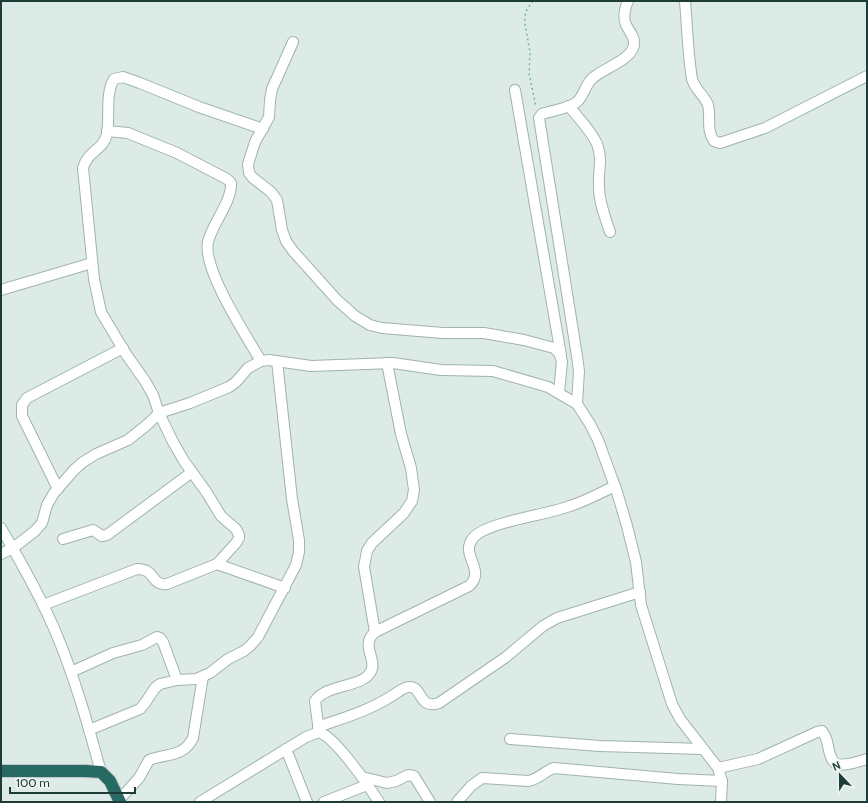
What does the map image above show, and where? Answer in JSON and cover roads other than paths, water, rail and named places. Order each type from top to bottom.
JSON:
[{"type":"highway","points":[[1,771],[101,772],[110,781],[119,801]]},
{"type":"street","points":[[577,404],[579,371],[539,118],[542,114],[576,103],[581,98],[592,78],[615,65],[631,51],[634,46],[634,39],[625,24],[628,1]]},
{"type":"street","points":[[685,1],[693,80],[700,94],[707,101],[709,109],[709,131],[714,141],[720,143],[765,128],[867,76]]},
{"type":"street","points":[[293,42],[272,89],[269,117],[255,142],[248,164],[249,173],[253,178],[271,192],[277,200],[282,230],[292,251],[338,300],[356,316],[370,324],[382,328],[443,333],[484,333],[524,340],[554,348],[559,353],[562,361]]},
{"type":"street","points":[[43,605],[137,569],[144,569],[149,572],[158,583],[162,585],[167,584],[217,564],[239,538],[236,529],[221,516],[173,442],[159,413],[153,395],[101,312],[92,263],[83,168],[88,156],[105,141],[110,88],[114,79],[123,77],[199,107],[263,129]]},
{"type":"street","points":[[515,90],[562,361],[559,393]]},
{"type":"street","points":[[569,106],[596,142],[601,157],[599,186],[600,199],[610,232]]},
{"type":"street","points":[[107,131],[128,132],[227,179],[231,183],[223,211],[208,243],[207,254],[229,308],[261,361]]},
{"type":"street","points":[[1,290],[92,263]]},
{"type":"street","points":[[58,489],[22,416],[22,405],[27,398],[123,348]]},
{"type":"street","points":[[1,554],[13,548],[35,531],[42,523],[47,505],[58,489],[83,462],[96,454],[128,440],[159,413],[229,388],[248,368],[261,361],[270,360],[311,366],[387,363],[458,371],[493,371],[548,387],[577,404],[598,440],[615,486],[627,526],[636,562],[642,605],[672,704],[680,719],[718,768],[722,781],[721,802]]},
{"type":"street","points":[[89,730],[140,709],[155,688],[160,684],[177,680],[196,679],[244,651],[258,636],[285,588],[298,559],[299,540],[292,499],[277,361]]},
{"type":"street","points":[[375,632],[364,567],[367,551],[372,543],[404,513],[412,501],[414,490],[411,468],[401,434],[387,363]]},
{"type":"street","points":[[63,539],[92,530],[102,536],[107,535],[192,472]]},
{"type":"street","points":[[378,802],[365,781],[329,737],[318,729],[315,701],[318,696],[322,693],[366,677],[371,672],[372,667],[368,644],[369,639],[375,632],[469,586],[475,581],[476,575],[468,548],[471,540],[477,534],[492,526],[570,507],[615,486]]},
{"type":"street","points":[[1,528],[13,548],[56,632],[71,672],[101,772]]},
{"type":"street","points":[[217,564],[285,588]]},
{"type":"street","points":[[200,802],[318,729],[380,704],[405,688],[411,686],[426,703],[433,705],[439,703],[506,657],[543,626],[557,618],[640,592]]},
{"type":"street","points":[[71,672],[113,653],[142,645],[157,637],[163,642],[177,680]]},
{"type":"street","points":[[119,801],[139,778],[149,760],[175,754],[190,745],[195,728],[203,676]]},
{"type":"street","points":[[718,768],[758,759],[817,732],[822,732],[826,737],[831,757],[833,762],[837,765],[867,759]]},
{"type":"street","points":[[510,739],[600,746],[703,749]]},
{"type":"street","points":[[286,749],[307,802]]},
{"type":"street","points":[[457,802],[471,786],[482,778],[529,781],[536,780],[548,770],[554,768],[678,779],[722,781]]},
{"type":"street","points":[[324,802],[365,781],[392,783],[408,774],[414,776],[430,802]]}]
